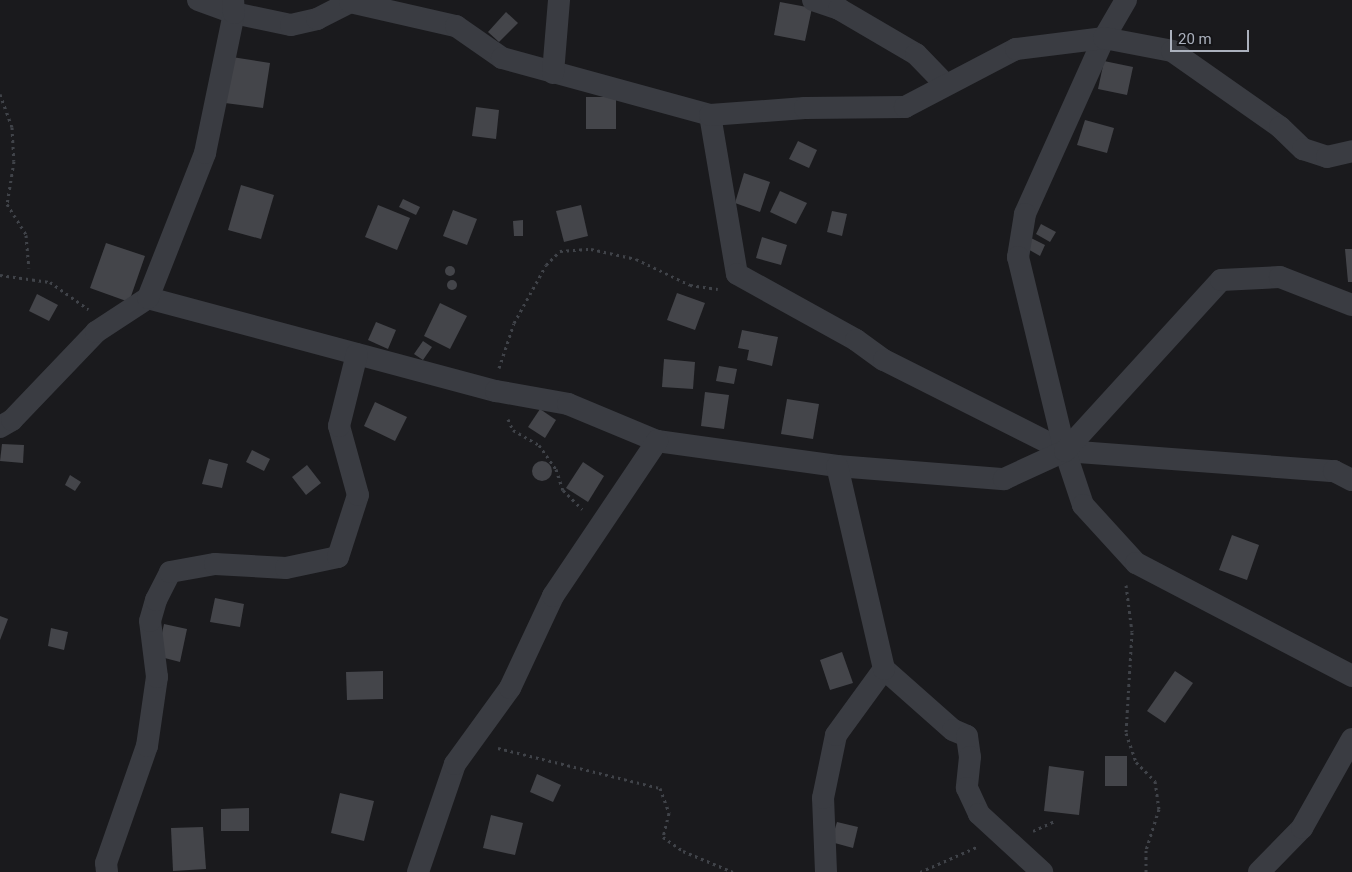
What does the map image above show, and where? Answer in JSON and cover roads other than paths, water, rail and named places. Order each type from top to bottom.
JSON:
[{"type":"street","points":[[198,0],[233,7],[292,25],[317,20],[350,2],[456,26],[502,58],[710,115],[805,108],[905,107],[945,84],[1016,49],[1104,38],[1172,51],[1280,128],[1303,149],[1327,157],[1352,151]]},
{"type":"street","points":[[553,73],[559,0]]},
{"type":"street","points":[[813,0],[840,4],[916,54],[945,84]]},
{"type":"street","points":[[1126,0],[1104,38],[1025,214],[1018,257],[1065,451],[1083,505],[1136,563],[1352,676]]},
{"type":"street","points":[[0,427],[12,420],[96,332],[148,298],[205,153],[233,7]]},
{"type":"street","points":[[710,115],[737,274],[856,340],[884,360],[1065,451],[1334,471],[1352,480]]},
{"type":"street","points":[[148,298],[496,391],[568,404],[657,441],[837,466],[1004,479],[1065,451],[1221,280],[1280,277],[1352,305]]},
{"type":"street","points":[[107,872],[106,863],[147,746],[157,678],[150,621],[156,600],[170,572],[215,564],[286,568],[338,557],[358,495],[339,426],[358,354]]},
{"type":"street","points":[[418,872],[455,764],[510,688],[553,596],[657,441]]},
{"type":"street","points":[[837,466],[884,669],[953,730],[967,736],[970,757],[967,788],[979,814],[1042,872]]},
{"type":"street","points":[[826,872],[823,798],[836,735],[884,669]]},
{"type":"street","points":[[1259,872],[1302,828],[1352,739]]}]
